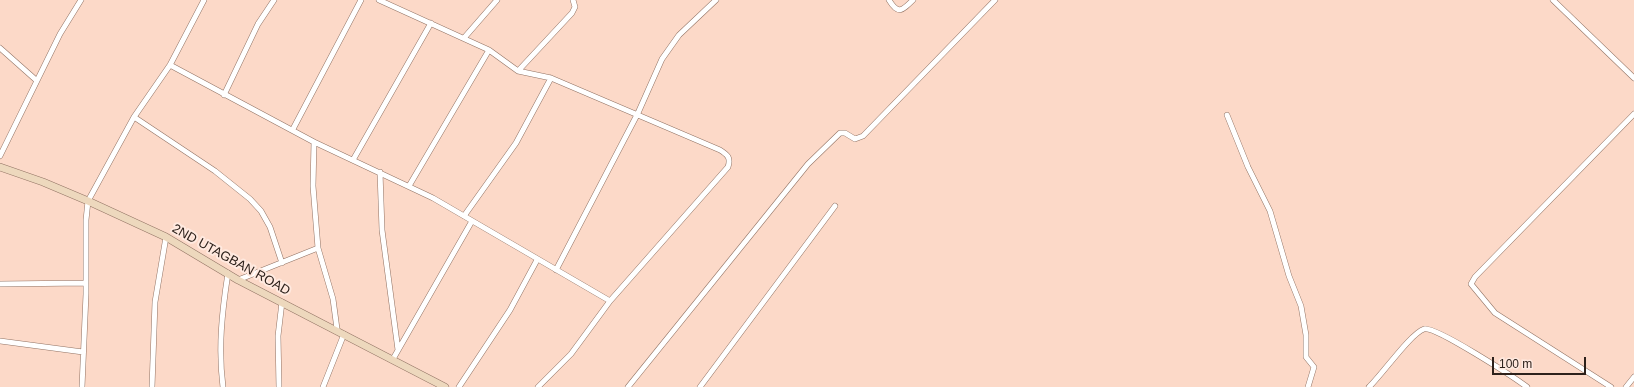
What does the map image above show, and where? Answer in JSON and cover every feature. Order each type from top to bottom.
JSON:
[{"type":"street","points":[[0,156],[36,80],[60,34],[81,0]]},
{"type":"street","points":[[82,387],[86,283],[86,220],[88,201],[134,117],[170,65],[204,0]]},
{"type":"street","points":[[224,95],[258,24],[274,0]]},
{"type":"street","points":[[293,129],[361,0]]},
{"type":"street","points":[[379,0],[489,50],[518,72],[551,78],[584,93],[638,113],[728,155],[730,161],[728,167],[610,301],[571,354],[538,387]]},
{"type":"street","points":[[464,38],[497,0]]},
{"type":"street","points":[[518,72],[572,13],[575,7],[572,0]]},
{"type":"street","points":[[556,270],[638,113],[662,59],[679,35],[716,0]]},
{"type":"street","points":[[889,0],[894,8],[899,10],[903,9],[913,0]]},
{"type":"street","points":[[628,387],[808,164],[840,133],[845,133],[855,139],[863,136],[995,0]]},
{"type":"street","points":[[1553,0],[1634,78]]},
{"type":"street","points":[[353,160],[431,23]]},
{"type":"street","points":[[0,48],[36,80]]},
{"type":"street","points":[[409,186],[489,50]]},
{"type":"street","points":[[170,65],[224,95],[293,129],[314,142],[409,186],[464,216],[537,260],[610,301]]},
{"type":"street","points":[[464,216],[516,144],[551,78]]},
{"type":"street","points":[[1611,387],[1495,313],[1471,284],[1475,277],[1634,114]]},
{"type":"street","points":[[1227,115],[1248,167],[1270,211],[1289,276],[1301,306],[1306,335],[1306,357],[1314,367],[1308,387]]},
{"type":"street","points":[[134,117],[215,170],[250,199],[261,211],[270,227],[282,263]]},
{"type":"street","points":[[314,142],[313,186],[318,248],[333,299],[337,329]]},
{"type":"street","name":"2ND UTAGBAN ROAD","points":[[0,167],[43,182],[166,237],[238,280],[337,329],[446,387]]},
{"type":"street","points":[[380,172],[382,230],[392,315],[398,350]]},
{"type":"street","points":[[700,387],[835,206]]},
{"type":"street","points":[[393,359],[472,221]]},
{"type":"street","points":[[152,387],[155,302],[166,237]]},
{"type":"street","points":[[238,280],[318,248]]},
{"type":"street","points":[[459,387],[510,310],[537,260]]},
{"type":"street","points":[[223,387],[220,346],[221,323],[228,274]]},
{"type":"street","points":[[0,284],[86,283]]},
{"type":"street","points":[[279,387],[278,336],[282,302]]},
{"type":"street","points":[[1369,387],[1408,343],[1423,329],[1438,332],[1477,354],[1527,387]]},
{"type":"street","points":[[323,387],[344,334]]},
{"type":"street","points":[[0,342],[83,352]]},
{"type":"street","points":[[1626,387],[1634,377]]}]
